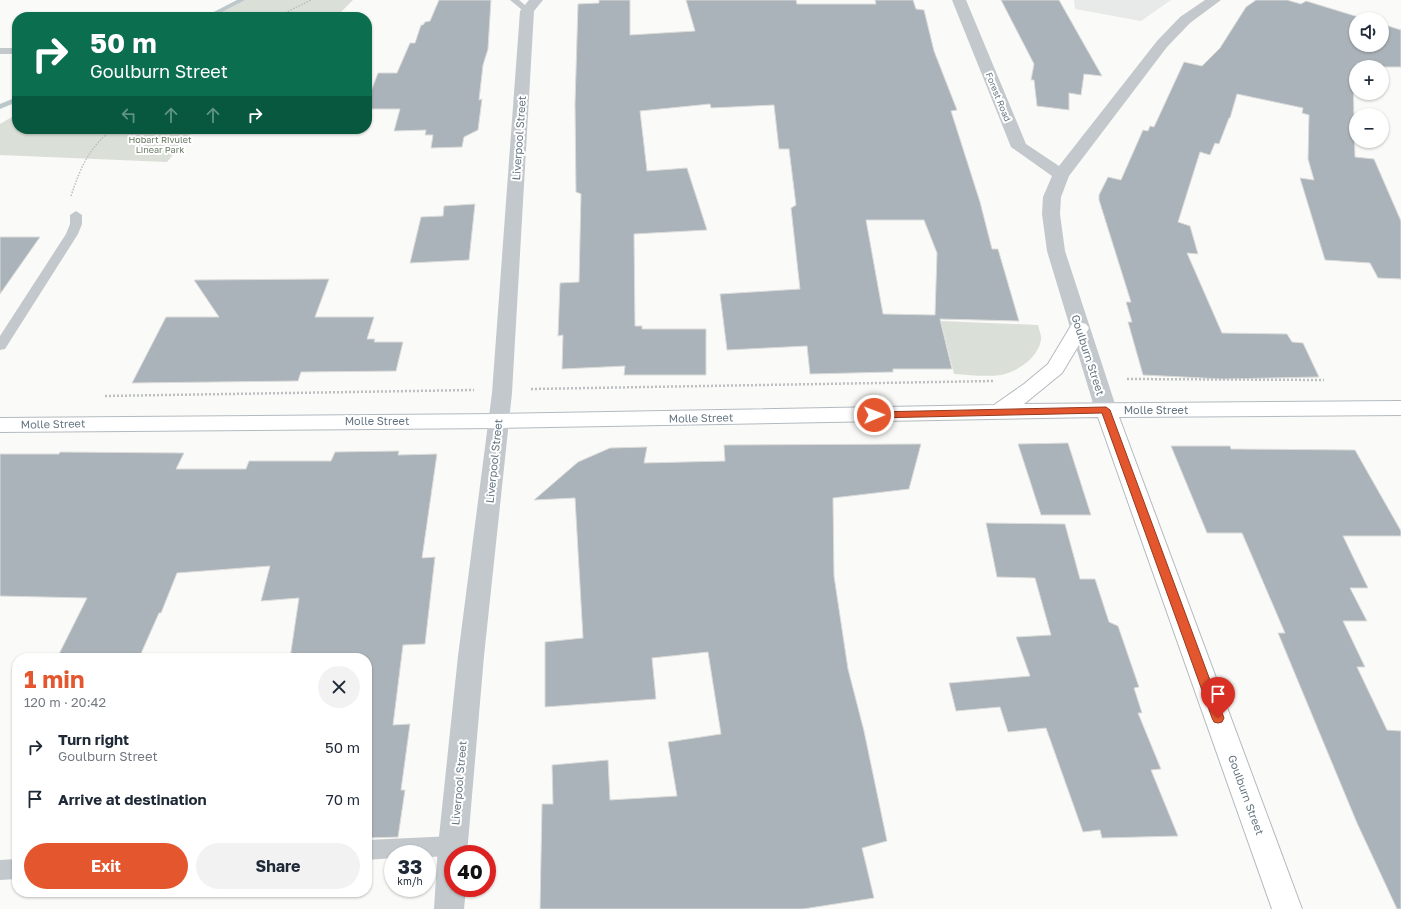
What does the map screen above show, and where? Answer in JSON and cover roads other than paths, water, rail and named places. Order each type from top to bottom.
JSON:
[{"type":"street","name":"Forest Road","points":[[959,0],[1019,147],[1061,175]]},
{"type":"street","name":"Goulburn Street","points":[[1214,0],[1185,20],[1162,44],[1061,175],[1052,197],[1051,214],[1056,251],[1078,328],[1095,379],[1288,909]]},
{"type":"street","name":"Liverpool Street","points":[[453,845],[471,656],[499,421],[532,6]]},
{"type":"street","points":[[998,412],[1055,368],[1078,328]]},
{"type":"street","name":"Molle Street","points":[[0,424],[499,421],[1106,410],[1401,408]]},
{"type":"street","name":"Liverpool Street","points":[[449,909],[450,897]]},
{"type":"lane","name":"Liverpool Street","points":[[514,0],[532,6]]},
{"type":"lane","points":[[0,51],[12,51]]},
{"type":"lane","points":[[0,346],[72,234],[76,224],[76,215]]},
{"type":"lane","points":[[372,850],[444,846]]},
{"type":"lane","points":[[0,870],[12,869]]},
{"type":"waterway","points":[[217,12],[242,0]]},
{"type":"waterway","points":[[0,107],[12,101]]},
{"type":"park label","name":"Hobart Rivulet Linear Park","points":[[160,146]]}]
